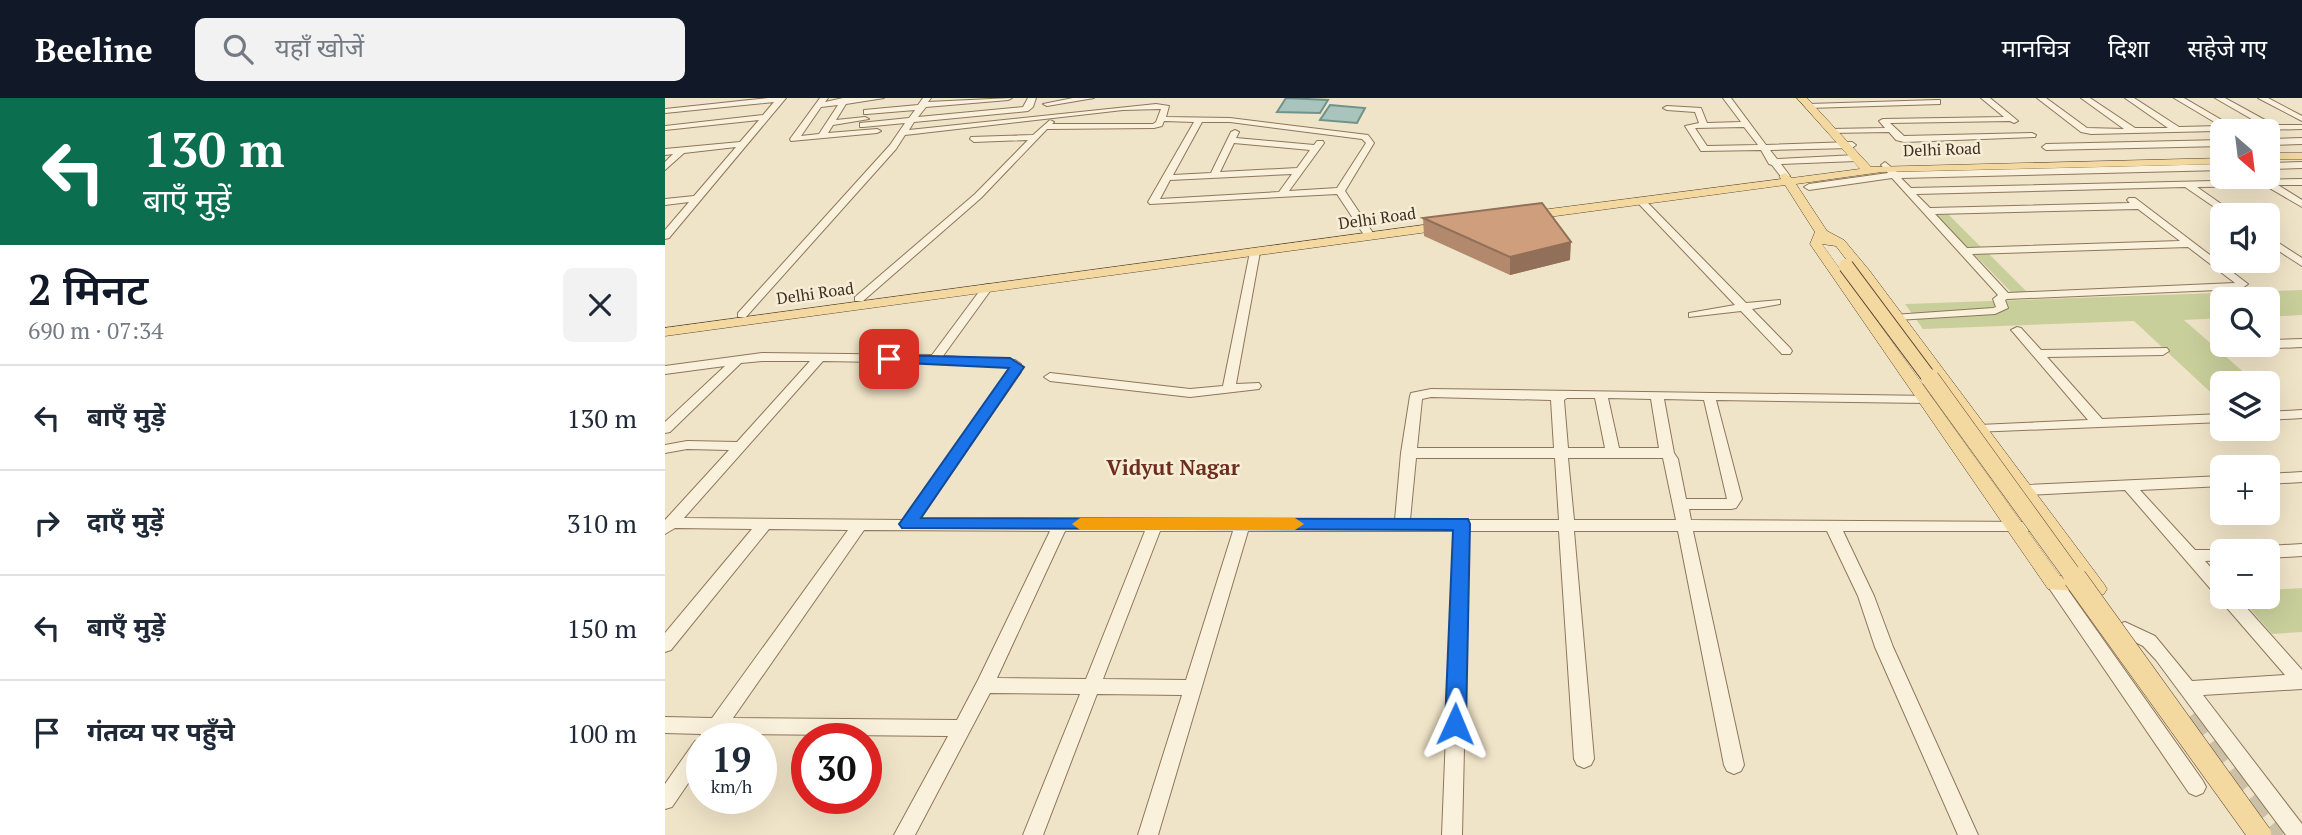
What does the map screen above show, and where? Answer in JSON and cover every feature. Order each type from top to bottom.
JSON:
[{"type":"main road","points":[[1809,102],[1848,145],[1875,167]]},
{"type":"main road","points":[[1848,145],[1875,167]]},
{"type":"main road","points":[[2280,158],[2302,157]]},
{"type":"main road","name":"Delhi Road","points":[[1786,178],[1640,200],[1516,214],[1786,178],[1875,167],[2210,159]]},
{"type":"main road","points":[[1786,178],[1821,233],[2260,835]]},
{"type":"main road","name":"Delhi Road","points":[[665,325],[1462,221]]},
{"type":"main road","points":[[1821,233],[1840,243],[1897,317],[2026,490],[2032,508],[2093,584],[2130,636]]},
{"type":"main road","points":[[1821,233],[1816,244],[1926,399],[2021,526],[2055,584],[2093,584]]},
{"type":"main road","name":"Delhi Road","points":[[665,332],[1255,252],[1369,234]]},
{"type":"street","points":[[880,98],[821,101],[794,139],[821,136],[924,103],[1008,98]]},
{"type":"street","points":[[830,123],[1025,109],[1029,107],[1032,98]]},
{"type":"street","points":[[1047,104],[1090,98]]},
{"type":"street","points":[[1123,108],[1131,98]]},
{"type":"street","points":[[1727,98],[1786,178]]},
{"type":"street","points":[[1809,102],[1937,102],[1932,98]]},
{"type":"street","points":[[1985,98],[2064,162]]},
{"type":"street","points":[[2041,98],[2084,130],[2210,130]]},
{"type":"street","points":[[2085,98],[2133,131]]},
{"type":"street","points":[[2129,98],[2178,130]]},
{"type":"street","points":[[2178,98],[2214,119]]},
{"type":"street","points":[[2219,98],[2257,119]]},
{"type":"street","points":[[2262,98],[2302,119]]},
{"type":"street","points":[[665,111],[727,101],[781,99]]},
{"type":"street","points":[[665,236],[670,225],[697,198],[781,99]]},
{"type":"street","points":[[863,122],[873,99]]},
{"type":"street","points":[[821,136],[845,100]]},
{"type":"street","points":[[743,315],[905,131],[924,103]]},
{"type":"street","points":[[2279,106],[2302,106]]},
{"type":"street","points":[[863,122],[905,131],[1123,108],[1166,108],[1162,119],[1154,126],[1046,127]]},
{"type":"street","points":[[1667,108],[1698,110],[1704,125]]},
{"type":"street","points":[[859,299],[978,196],[1056,116]]},
{"type":"street","points":[[665,128],[766,117]]},
{"type":"street","points":[[1162,119],[1240,121],[1359,134],[1369,139],[1370,143],[1340,191]]},
{"type":"street","points":[[2011,119],[1883,121],[1890,130],[1904,139],[2032,135]]},
{"type":"street","points":[[1199,120],[1153,202],[1340,191]]},
{"type":"street","points":[[1214,176],[1240,121]]},
{"type":"street","points":[[1746,124],[1689,126],[1702,148],[1848,145]]},
{"type":"street","points":[[2280,128],[2302,127]]},
{"type":"street","points":[[1835,131],[1890,130]]},
{"type":"street","points":[[2204,130],[2210,134]]},
{"type":"street","points":[[1282,194],[1330,131]]},
{"type":"street","points":[[974,139],[1036,137]]},
{"type":"street","points":[[1231,140],[1315,148]]},
{"type":"street","points":[[2280,142],[2302,141]]},
{"type":"street","points":[[2046,147],[2210,142]]},
{"type":"street","points":[[665,152],[743,144]]},
{"type":"street","points":[[1264,165],[1274,144]]},
{"type":"street","points":[[665,167],[681,150]]},
{"type":"street","points":[[1772,162],[1875,167],[2210,167]]},
{"type":"street","points":[[1165,178],[1214,176],[1264,165],[1297,171]]},
{"type":"street","points":[[2280,166],[2302,165]]},
{"type":"street","points":[[1809,187],[1875,167]]},
{"type":"street","points":[[1875,167],[1909,191],[2005,296]]},
{"type":"street","points":[[1192,177],[1192,201]]},
{"type":"street","points":[[2280,183],[2302,182]]},
{"type":"street","points":[[1909,191],[2210,184]]},
{"type":"street","points":[[2188,185],[2214,203]]},
{"type":"street","points":[[1897,317],[1995,310],[2002,307],[1999,299],[2005,296],[2243,285],[2114,186]]},
{"type":"street","points":[[2278,189],[2302,204]]},
{"type":"street","points":[[1340,191],[1369,234]]},
{"type":"street","points":[[665,202],[697,198]]},
{"type":"street","points":[[1640,200],[1786,351]]},
{"type":"street","points":[[1928,211],[2140,206]]},
{"type":"street","points":[[1963,251],[2191,244]]},
{"type":"street","points":[[2280,247],[2302,263]]},
{"type":"street","points":[[1229,388],[1255,252]]},
{"type":"street","points":[[935,359],[988,287]]},
{"type":"street","points":[[1693,315],[1776,302]]},
{"type":"street","points":[[2017,330],[2098,423]]},
{"type":"street","points":[[2280,344],[2302,343]]},
{"type":"street","points":[[2038,354],[2162,351]]},
{"type":"street","points":[[665,370],[762,358],[1010,362],[1017,367],[908,524]]},
{"type":"street","points":[[668,526],[819,359]]},
{"type":"street","points":[[665,429],[737,361]]},
{"type":"street","points":[[1049,377],[1173,392],[1199,393],[1255,386]]},
{"type":"street","points":[[1402,524],[1416,396],[1431,393],[1926,399]]},
{"type":"street","points":[[1601,395],[1613,453]]},
{"type":"street","points":[[1657,395],[1667,453],[1671,458],[1682,503],[1684,526],[1734,765]]},
{"type":"street","points":[[1559,396],[1557,398],[1584,759]]},
{"type":"street","points":[[1682,503],[1731,504],[1735,499],[1709,396]]},
{"type":"street","points":[[2280,415],[2302,414]]},
{"type":"street","points":[[1979,429],[2210,419]]},
{"type":"street","points":[[665,449],[687,445],[738,446]]},
{"type":"street","points":[[1408,453],[1667,453]]},
{"type":"street","points":[[2280,478],[2302,477]]},
{"type":"street","points":[[2026,490],[2210,482]]},
{"type":"street","points":[[2128,485],[2210,578]]},
{"type":"street","points":[[668,526],[2021,526],[2039,523],[2032,508]]},
{"type":"street","points":[[665,645],[765,524]]},
{"type":"street","points":[[904,835],[985,685],[1061,524]]},
{"type":"street","points":[[1033,835],[1155,524]]},
{"type":"street","points":[[1148,835],[1243,524]]},
{"type":"street","points":[[1452,835],[1462,524]]},
{"type":"street","points":[[718,723],[860,525]]},
{"type":"street","points":[[1833,527],[1866,596],[1884,647],[1968,835]]},
{"type":"street","points":[[2280,551],[2302,550]]},
{"type":"street","points":[[2190,556],[2210,555]]},
{"type":"street","points":[[2055,584],[2196,787]]},
{"type":"street","points":[[2238,609],[2302,682]]},
{"type":"street","points":[[2130,636],[2149,641],[2298,835]]},
{"type":"street","points":[[2187,689],[2302,682]]},
{"type":"street","points":[[985,685],[1194,688]]},
{"type":"street","points":[[665,725],[686,728]]},
{"type":"street","points":[[777,731],[962,728]]},
{"type":"street","points":[[665,800],[686,770]]},
{"type":"green space","points":[[1935,215],[1949,215],[1982,248],[1967,249]]},
{"type":"green space","points":[[1989,253],[2027,292],[2011,292],[1974,254]]},
{"type":"green space","points":[[2302,290],[2302,315],[2280,316],[2280,291]]},
{"type":"green space","points":[[2210,293],[2210,319],[2184,320],[2210,343],[2210,357],[2226,357],[2242,371],[2210,371],[2210,392],[2134,321],[1923,329],[1905,304]]},
{"type":"green space","points":[[2302,588],[2302,632],[2272,634],[2250,609],[2280,609],[2280,589]]},
{"type":"water","points":[[1286,98],[1328,100],[1320,113],[1277,112]]},
{"type":"water","points":[[1330,105],[1365,108],[1357,123],[1320,120]]},
{"type":"building","points":[[1542,203],[1571,242],[1510,257],[1423,218]]},
{"type":"tunnel","points":[[2189,717],[2240,786],[2282,835]]},
{"type":"slow traffic","points":[[1080,524],[1295,524]]},
{"type":"district","name":"Vidyut Nagar","points":[[1173,467]]},
{"type":"route","points":[[889,359],[1010,362],[1017,367],[908,524],[1462,524],[1455,724]]}]
